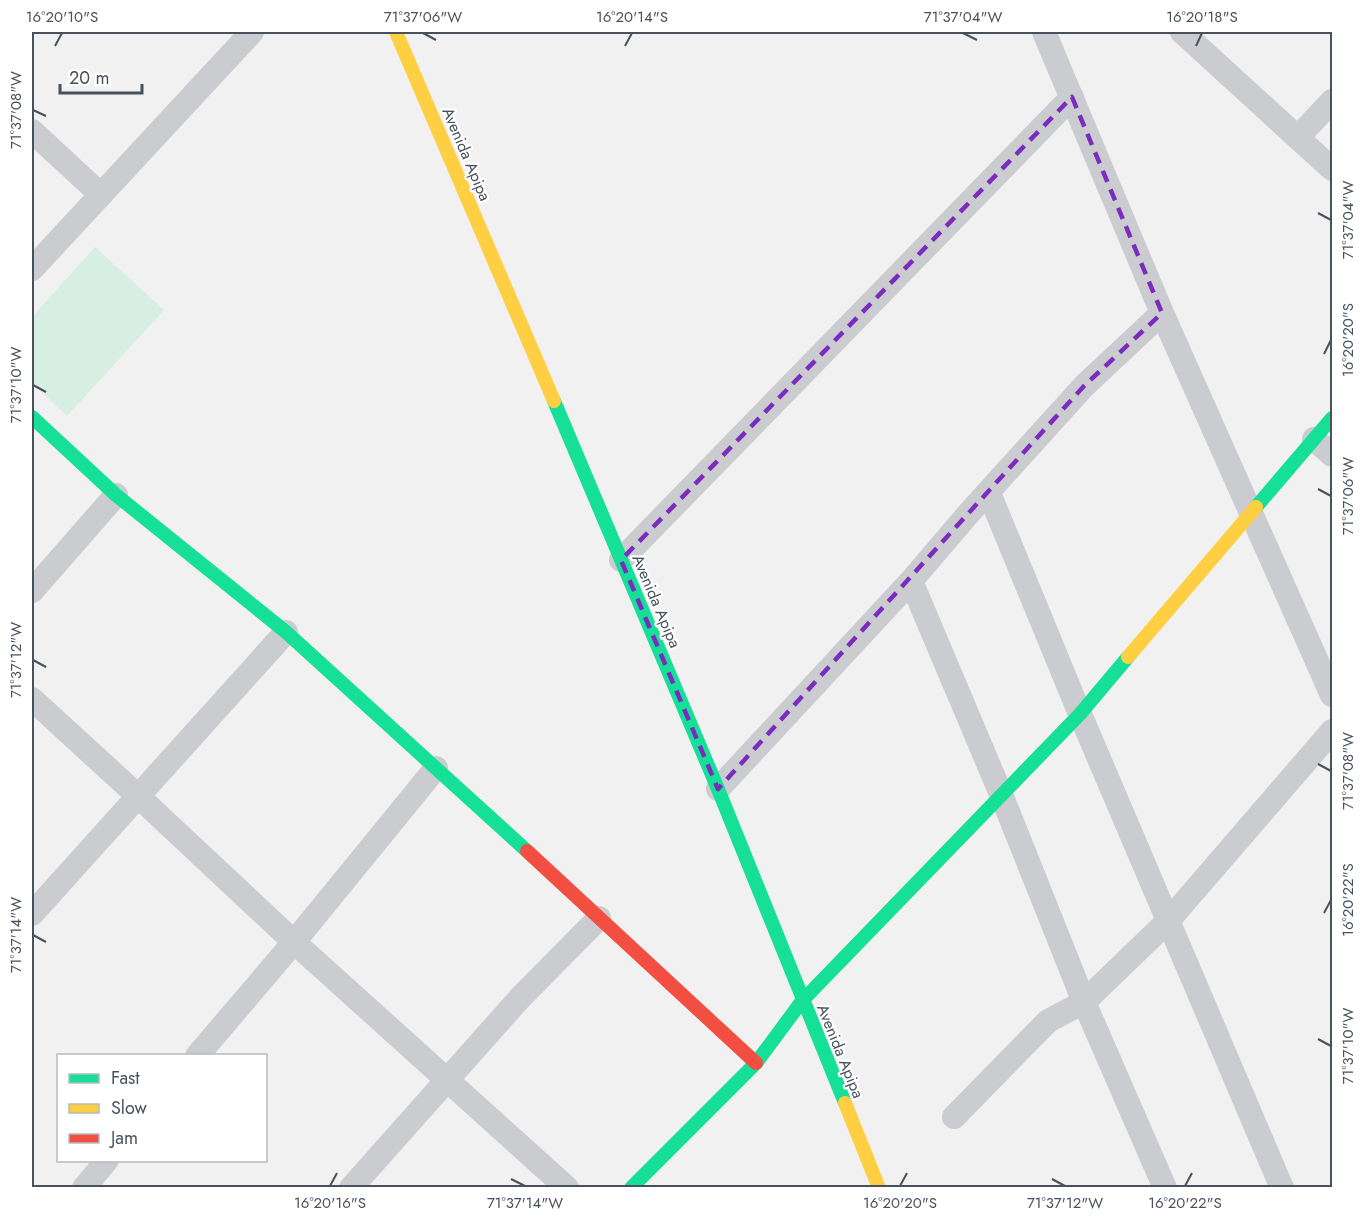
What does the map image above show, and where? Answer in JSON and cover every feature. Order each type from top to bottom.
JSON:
[{"type":"street","name":"Avenida Apipa","points":[[396,32],[718,789],[879,1188]]},
{"type":"street","points":[[1044,32],[1162,313],[1332,695]]},
{"type":"street","points":[[1182,32],[1332,169]]},
{"type":"street","points":[[32,269],[243,34]]},
{"type":"street","points":[[621,560],[1072,97]]},
{"type":"street","points":[[1298,137],[1332,101]]},
{"type":"street","points":[[32,131],[100,194]]},
{"type":"street","points":[[718,789],[911,581],[1084,386],[1162,313]]},
{"type":"street","points":[[32,417],[116,495],[286,633],[756,1063]]},
{"type":"street","points":[[631,1188],[756,1063],[802,1001],[1080,714],[1332,418]]},
{"type":"street","points":[[1314,439],[1332,455]]},
{"type":"street","points":[[989,493],[1080,714],[1282,1188]]},
{"type":"street","points":[[32,591],[116,495]]},
{"type":"street","points":[[911,581],[1001,794],[1084,1002],[1164,1188]]},
{"type":"street","points":[[32,914],[286,633]]},
{"type":"street","points":[[32,699],[294,942],[567,1188]]},
{"type":"street","points":[[954,1116],[1048,1021],[1084,1002],[1169,920],[1332,731]]},
{"type":"street","points":[[199,1054],[294,942],[436,768]]},
{"type":"street","points":[[351,1188],[520,998],[599,918]]},
{"type":"street","points":[[84,1188],[106,1162]]},
{"type":"highlighted area","points":[[1072,97],[1162,313],[1084,386],[718,789],[621,560]]},
{"type":"green space","points":[[95,247],[164,310],[67,416],[32,383],[32,317]]},
{"type":"traffic: fast","points":[[554,401],[718,789],[845,1103]]},
{"type":"traffic: fast","points":[[32,417],[116,495],[286,632],[527,851]]},
{"type":"traffic: fast","points":[[1256,507],[1332,418]]},
{"type":"traffic: fast","points":[[631,1188],[756,1063],[802,1001],[1080,714],[1128,657]]},
{"type":"traffic: slow","points":[[396,32],[554,401]]},
{"type":"traffic: slow","points":[[1128,657],[1256,507]]},
{"type":"traffic: slow","points":[[845,1103],[879,1188]]},
{"type":"traffic: jam","points":[[527,851],[756,1063]]}]
